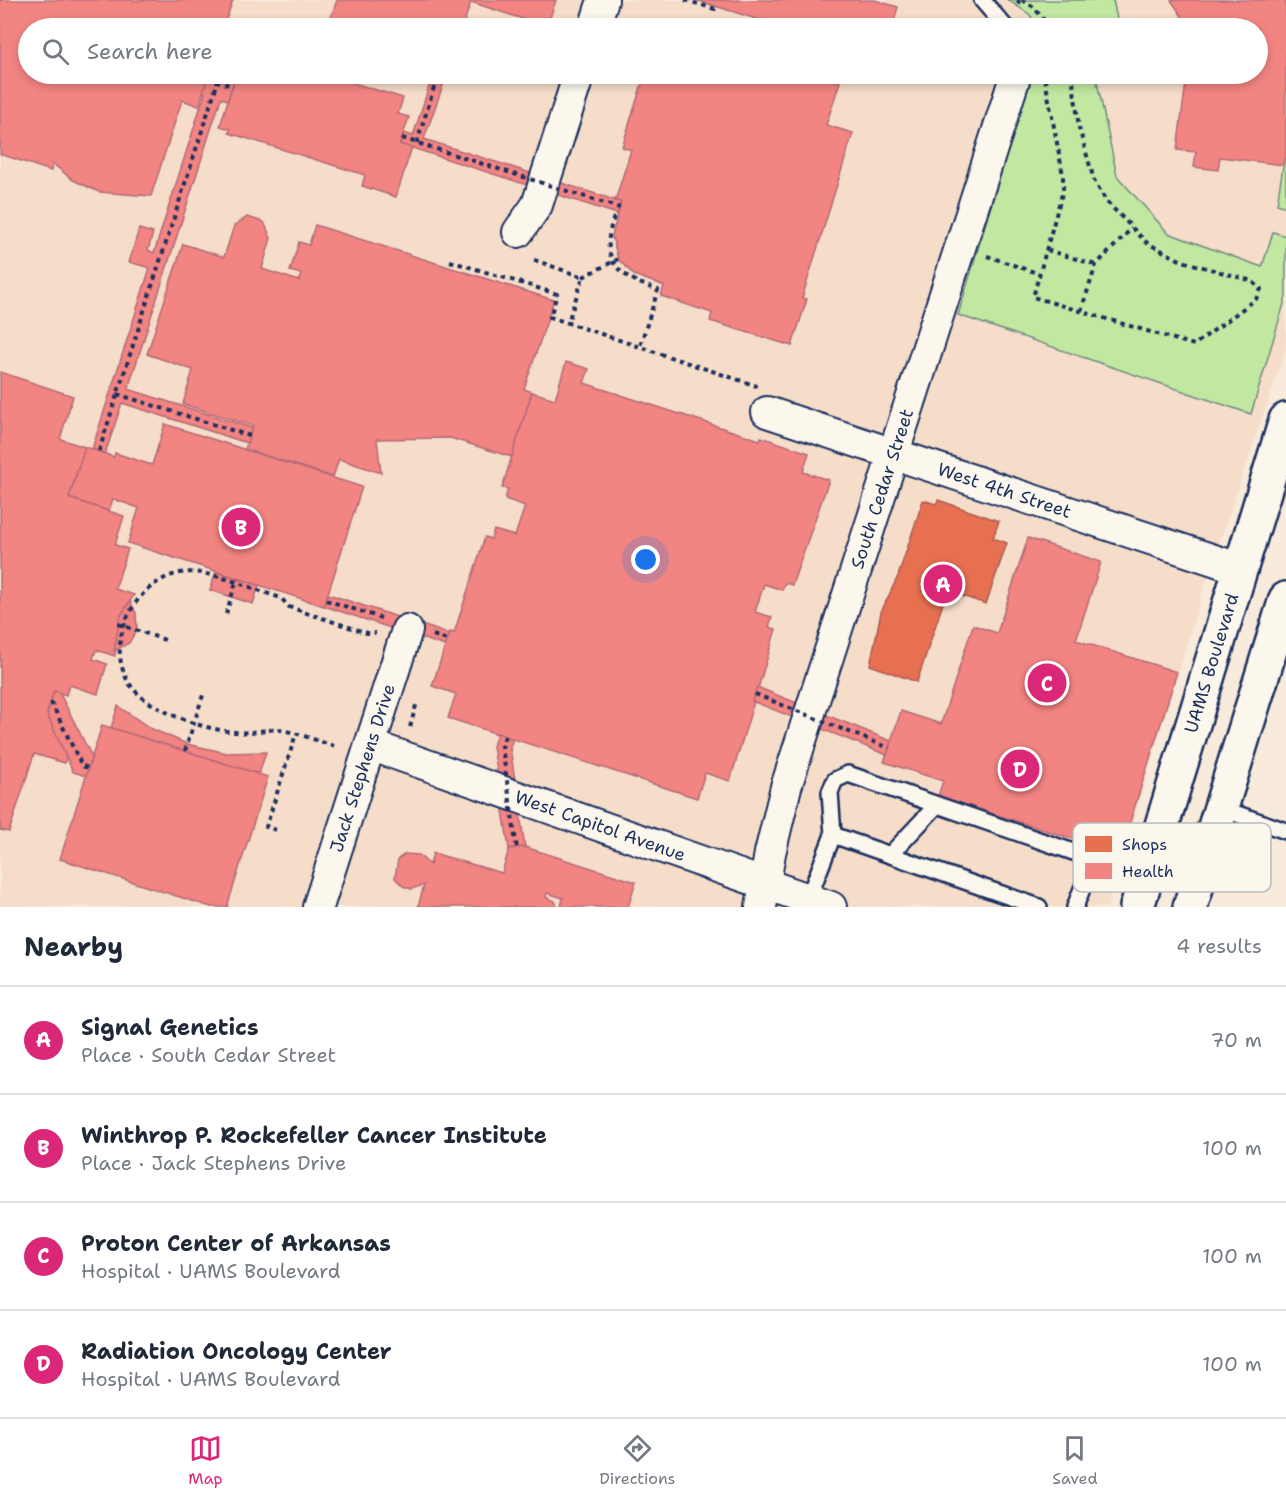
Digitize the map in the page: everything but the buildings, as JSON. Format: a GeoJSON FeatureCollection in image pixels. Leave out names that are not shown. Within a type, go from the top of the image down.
{"type":"FeatureCollection","features":[{"type":"Feature","properties":{"kind":"main road","name":"UAMS Boulevard"},"geometry":{"type":"LineString","coordinates":[[1163,823],[1286,420]]}},
{"type":"Feature","properties":{"kind":"main road"},"geometry":{"type":"LineString","coordinates":[[1215,823],[1286,600]]}},
{"type":"Feature","properties":{"kind":"main road","name":"UAMS Boulevard"},"geometry":{"type":"LineString","coordinates":[[1137,907],[1142,892]]}},
{"type":"Feature","properties":{"kind":"main road"},"geometry":{"type":"LineString","coordinates":[[1190,907],[1195,892]]}},
{"type":"Feature","properties":{"kind":"street"},"geometry":{"type":"LineString","coordinates":[[597,18],[603,0]]}},
{"type":"Feature","properties":{"kind":"street"},"geometry":{"type":"LineString","coordinates":[[518,231],[537,205],[576,84]]}},
{"type":"Feature","properties":{"kind":"street","name":"South Cedar Street"},"geometry":{"type":"LineString","coordinates":[[762,895],[786,787],[1013,84]]}},
{"type":"Feature","properties":{"kind":"street","name":"West 4th Street"},"geometry":{"type":"LineString","coordinates":[[768,401],[895,454],[1241,569]]}},
{"type":"Feature","properties":{"kind":"street","name":"Jack Stephens Drive"},"geometry":{"type":"LineString","coordinates":[[318,907],[370,745],[395,629]]}},
{"type":"Feature","properties":{"kind":"street","name":"West Capitol Avenue"},"geometry":{"type":"LineString","coordinates":[[370,745],[762,895],[819,903]]}},
{"type":"Feature","properties":{"kind":"lane"},"geometry":{"type":"LineString","coordinates":[[982,0],[997,18]]}},
{"type":"Feature","properties":{"kind":"lane"},"geometry":{"type":"LineString","coordinates":[[819,903],[833,835],[830,792],[835,780],[848,774],[1073,852]]}},
{"type":"Feature","properties":{"kind":"lane"},"geometry":{"type":"LineString","coordinates":[[890,855],[938,805]]}},
{"type":"Feature","properties":{"kind":"lane"},"geometry":{"type":"LineString","coordinates":[[1220,808],[1263,823]]}},
{"type":"Feature","properties":{"kind":"lane"},"geometry":{"type":"LineString","coordinates":[[1271,826],[1286,831]]}},
{"type":"Feature","properties":{"kind":"lane"},"geometry":{"type":"LineString","coordinates":[[833,835],[1039,907]]}},
{"type":"Feature","properties":{"kind":"lane"},"geometry":{"type":"LineString","coordinates":[[1075,907],[1081,892]]}},
{"type":"Feature","properties":{"kind":"path"},"geometry":{"type":"LineString","coordinates":[[685,0],[715,9],[716,6]]}},
{"type":"Feature","properties":{"kind":"path"},"geometry":{"type":"LineString","coordinates":[[1020,2],[1034,7],[1042,18]]}},
{"type":"Feature","properties":{"kind":"path"},"geometry":{"type":"LineString","coordinates":[[99,451],[217,84]]}},
{"type":"Feature","properties":{"kind":"path"},"geometry":{"type":"LineString","coordinates":[[227,84],[233,86]]}},
{"type":"Feature","properties":{"kind":"path"},"geometry":{"type":"LineString","coordinates":[[417,143],[435,84]]}},
{"type":"Feature","properties":{"kind":"path"},"geometry":{"type":"LineString","coordinates":[[1047,84],[1063,175],[1063,190],[1033,297],[1194,345],[1260,295],[1261,289],[1258,284],[1182,261],[1147,243],[1106,201],[1094,180],[1079,128],[1073,84]]}},
{"type":"Feature","properties":{"kind":"path"},"geometry":{"type":"LineString","coordinates":[[402,138],[620,208]]}},
{"type":"Feature","properties":{"kind":"path"},"geometry":{"type":"LineString","coordinates":[[614,217],[608,240],[613,262],[629,279],[658,290],[640,346]]}},
{"type":"Feature","properties":{"kind":"path"},"geometry":{"type":"LineString","coordinates":[[1081,311],[1096,265],[1132,228]]}},
{"type":"Feature","properties":{"kind":"path"},"geometry":{"type":"LineString","coordinates":[[1047,250],[1096,265]]}},
{"type":"Feature","properties":{"kind":"path"},"geometry":{"type":"LineString","coordinates":[[983,255],[1040,274]]}},
{"type":"Feature","properties":{"kind":"path"},"geometry":{"type":"LineString","coordinates":[[568,322],[583,277],[618,259]]}},
{"type":"Feature","properties":{"kind":"path"},"geometry":{"type":"LineString","coordinates":[[534,260],[583,277]]}},
{"type":"Feature","properties":{"kind":"path"},"geometry":{"type":"LineString","coordinates":[[450,261],[557,294],[550,316],[640,346],[768,401]]}},
{"type":"Feature","properties":{"kind":"path"},"geometry":{"type":"LineString","coordinates":[[117,394],[250,436]]}},
{"type":"Feature","properties":{"kind":"path"},"geometry":{"type":"LineString","coordinates":[[334,746],[279,730],[235,732],[164,712],[143,699],[131,686],[121,664],[120,638],[123,625],[136,601],[154,583],[164,578],[193,572],[237,581],[281,598],[289,607],[367,633],[374,634],[395,629]]}},
{"type":"Feature","properties":{"kind":"path"},"geometry":{"type":"LineString","coordinates":[[226,614],[237,581]]}},
{"type":"Feature","properties":{"kind":"path"},"geometry":{"type":"LineString","coordinates":[[118,624],[168,641]]}},
{"type":"Feature","properties":{"kind":"path"},"geometry":{"type":"LineString","coordinates":[[185,751],[204,692]]}},
{"type":"Feature","properties":{"kind":"path"},"geometry":{"type":"LineString","coordinates":[[755,694],[889,748]]}},
{"type":"Feature","properties":{"kind":"path"},"geometry":{"type":"LineString","coordinates":[[51,702],[82,765],[89,768]]}},
{"type":"Feature","properties":{"kind":"path"},"geometry":{"type":"LineString","coordinates":[[276,830],[266,827],[296,734]]}},
{"type":"Feature","properties":{"kind":"path"},"geometry":{"type":"LineString","coordinates":[[505,736],[502,747],[517,849]]}},
{"type":"Feature","properties":{"kind":"shaded area"},"geometry":{"type":"Polygon","coordinates":[[[0,0],[1286,0],[1286,348],[1203,591],[1133,823],[1073,823],[1073,892],[1112,892],[1107,907],[0,907],[0,0]]]}},
{"type":"Feature","properties":{"kind":"green space"},"geometry":{"type":"Polygon","coordinates":[[[1008,0],[1113,0],[1117,18],[1032,18],[1008,0]]]}},
{"type":"Feature","properties":{"kind":"green space"},"geometry":{"type":"Polygon","coordinates":[[[1028,84],[1097,84],[1117,176],[1168,233],[1262,267],[1273,232],[1286,236],[1286,297],[1251,414],[958,315],[1028,84]]]}},
{"type":"Feature","properties":{"kind":"green space"},"geometry":{"type":"Polygon","coordinates":[[[1284,160],[1286,160],[1286,207],[1277,204],[1284,160]]]}},
{"type":"Feature","properties":{"kind":"place","name":"Winthrop P. Rockefeller Cancer Institute"},"geometry":{"type":"Point","coordinates":[241,527]}},
{"type":"Feature","properties":{"kind":"place","name":"Signal Genetics"},"geometry":{"type":"Point","coordinates":[943,584]}},
{"type":"Feature","properties":{"kind":"place","name":"Proton Center of Arkansas"},"geometry":{"type":"Point","coordinates":[1047,683]}},
{"type":"Feature","properties":{"kind":"place","name":"Radiation Oncology Center"},"geometry":{"type":"Point","coordinates":[1020,769]}}]}
